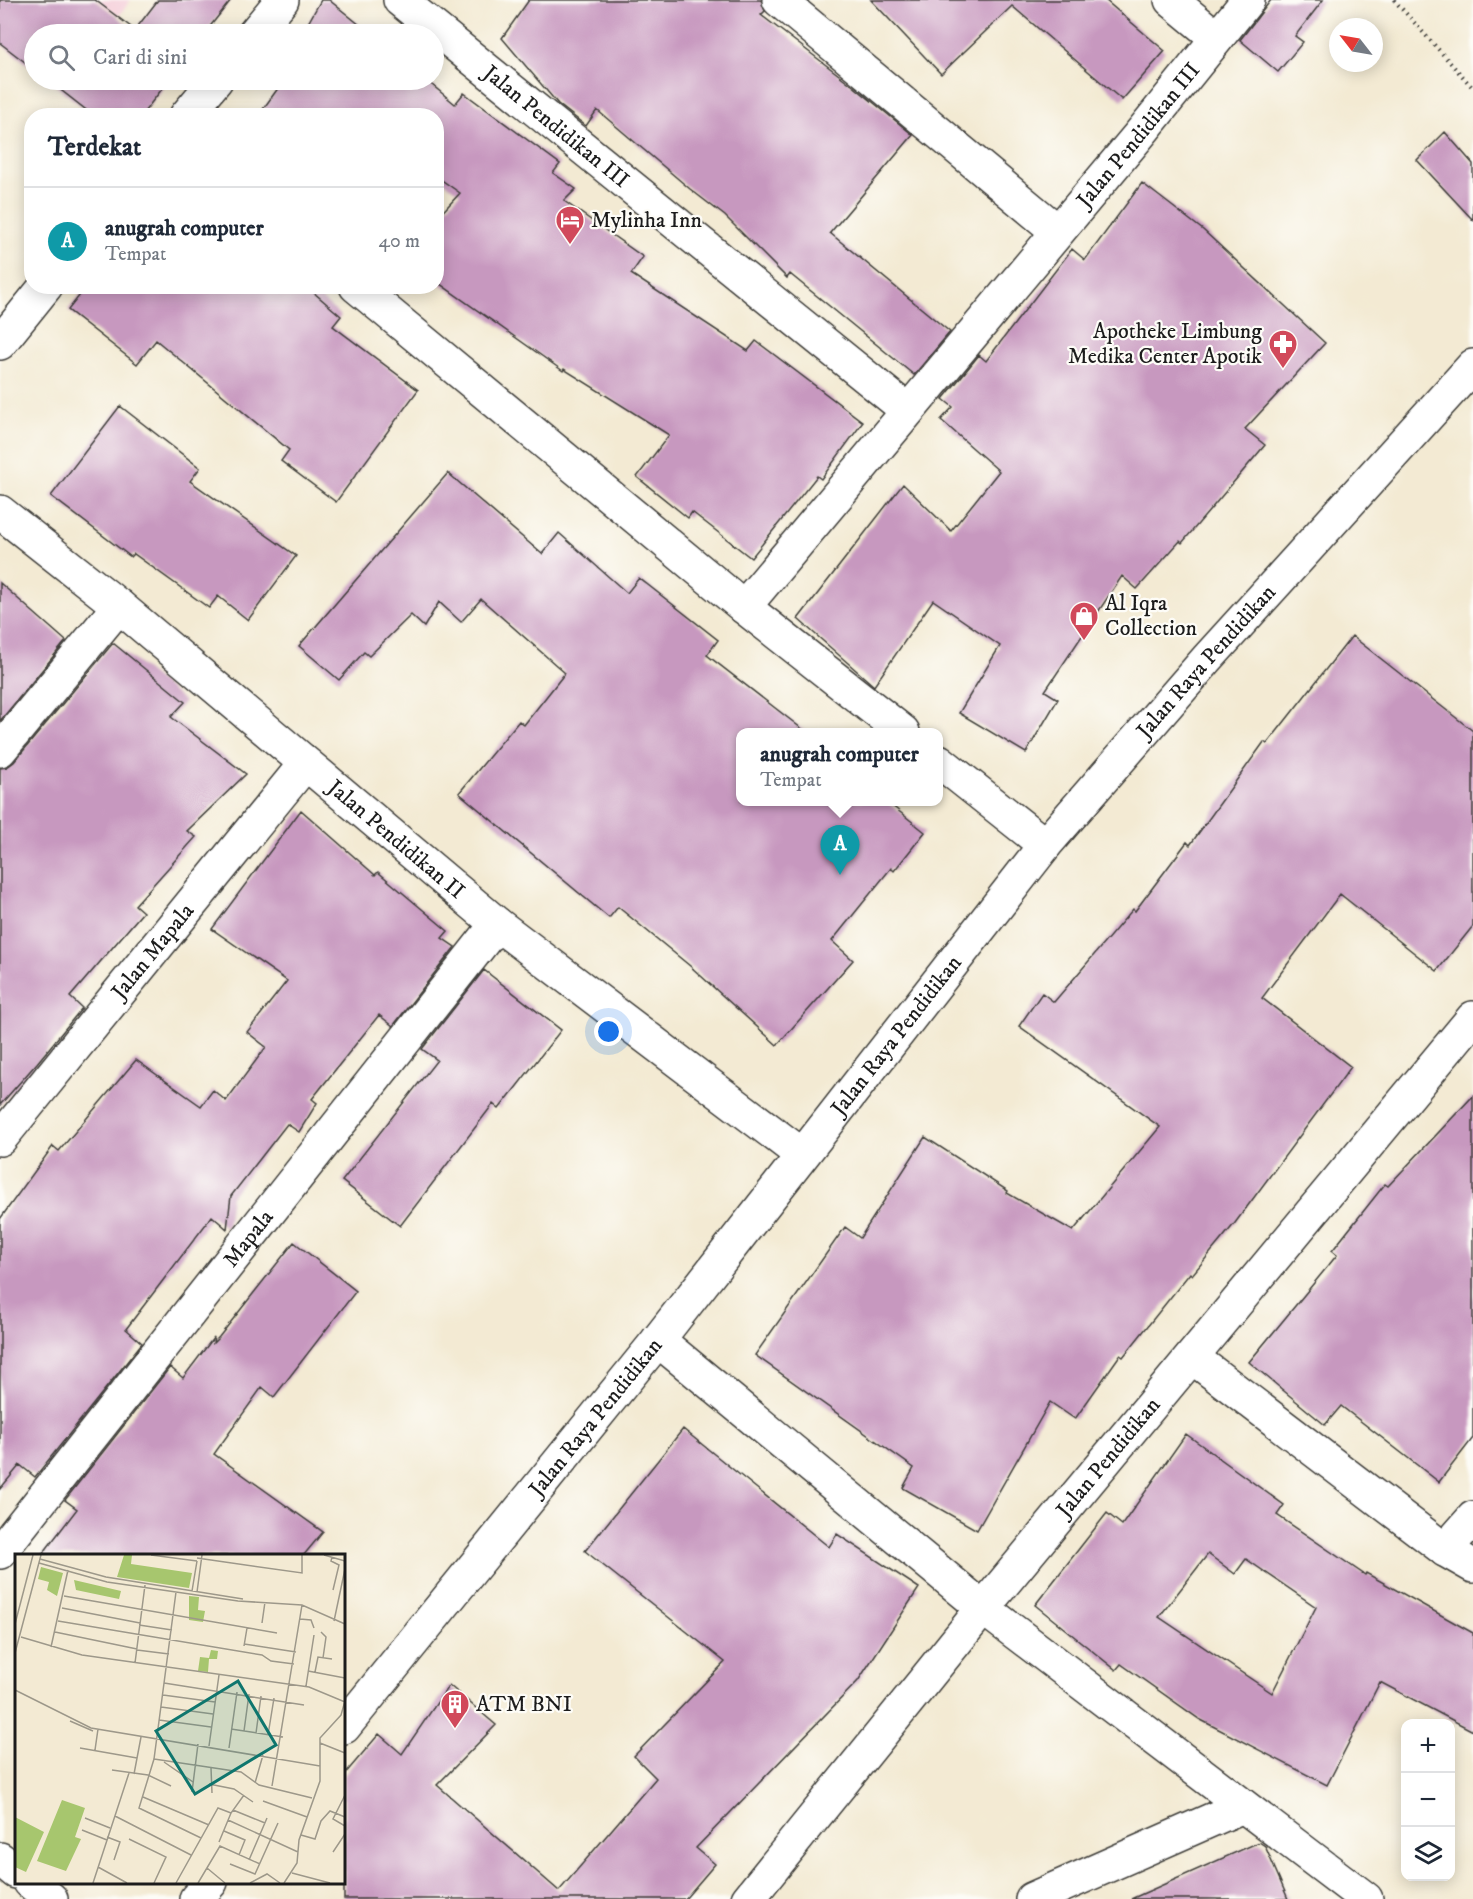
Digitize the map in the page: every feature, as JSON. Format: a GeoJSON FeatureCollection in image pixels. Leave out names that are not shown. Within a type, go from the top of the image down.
{"type":"FeatureCollection","features":[{"type":"Feature","properties":{"kind":"street"},"geometry":{"type":"LineString","coordinates":[[262,24],[282,0]]}},
{"type":"Feature","properties":{"kind":"street","name":"Jalan Pendidikan III"},"geometry":{"type":"LineString","coordinates":[[400,0],[430,24]]}},
{"type":"Feature","properties":{"kind":"street"},"geometry":{"type":"LineString","coordinates":[[779,0],[1057,231]]}},
{"type":"Feature","properties":{"kind":"street"},"geometry":{"type":"LineString","coordinates":[[1171,0],[1217,38]]}},
{"type":"Feature","properties":{"kind":"street","name":"Jalan Pendidikan III"},"geometry":{"type":"LineString","coordinates":[[744,607],[1140,134],[1248,0]]}},
{"type":"Feature","properties":{"kind":"street","name":"Jalan Pendidikan III"},"geometry":{"type":"LineString","coordinates":[[444,36],[908,410]]}},
{"type":"Feature","properties":{"kind":"street"},"geometry":{"type":"LineString","coordinates":[[193,108],[208,90]]}},
{"type":"Feature","properties":{"kind":"street"},"geometry":{"type":"LineString","coordinates":[[0,344],[40,294]]}},
{"type":"Feature","properties":{"kind":"street"},"geometry":{"type":"LineString","coordinates":[[366,294],[744,607],[898,728]]}},
{"type":"Feature","properties":{"kind":"street","name":"Jalan Raya Pendidikan"},"geometry":{"type":"LineString","coordinates":[[345,1726],[658,1340],[1045,845],[1207,659],[1473,366]]}},
{"type":"Feature","properties":{"kind":"street","name":"Jalan Pendidikan II"},"geometry":{"type":"LineString","coordinates":[[0,512],[119,606],[497,924],[802,1155]]}},
{"type":"Feature","properties":{"kind":"street"},"geometry":{"type":"LineString","coordinates":[[0,750],[119,606]]}},
{"type":"Feature","properties":{"kind":"street","name":"Jalan Mapala"},"geometry":{"type":"LineString","coordinates":[[0,1139],[305,764]]}},
{"type":"Feature","properties":{"kind":"street"},"geometry":{"type":"LineString","coordinates":[[943,764],[1045,845]]}},
{"type":"Feature","properties":{"kind":"street","name":"Mapala"},"geometry":{"type":"LineString","coordinates":[[0,1552],[497,924]]}},
{"type":"Feature","properties":{"kind":"street","name":"Jalan Pendidikan"},"geometry":{"type":"LineString","coordinates":[[748,1899],[983,1608],[1473,1018]]}},
{"type":"Feature","properties":{"kind":"street"},"geometry":{"type":"LineString","coordinates":[[658,1340],[983,1608],[1366,1899]]}},
{"type":"Feature","properties":{"kind":"street"},"geometry":{"type":"LineString","coordinates":[[1192,1357],[1445,1550],[1473,1566]]}},
{"type":"Feature","properties":{"kind":"street"},"geometry":{"type":"LineString","coordinates":[[1445,1550],[1473,1518]]}},
{"type":"Feature","properties":{"kind":"street"},"geometry":{"type":"LineString","coordinates":[[1032,1899],[1244,1806]]}},
{"type":"Feature","properties":{"kind":"street"},"geometry":{"type":"LineString","coordinates":[[0,1859],[15,1871]]}},
{"type":"Feature","properties":{"kind":"street"},"geometry":{"type":"LineString","coordinates":[[32,1884],[51,1899]]}},
{"type":"Feature","properties":{"kind":"street"},"geometry":{"type":"LineString","coordinates":[[196,1899],[209,1884]]}},
{"type":"Feature","properties":{"kind":"path"},"geometry":{"type":"LineString","coordinates":[[1394,0],[1473,88]]}},
{"type":"Feature","properties":{"kind":"shaded area"},"geometry":{"type":"Polygon","coordinates":[[[97,0],[131,0],[119,16],[97,0]]]}},
{"type":"Feature","properties":{"kind":"building"},"geometry":{"type":"Polygon","coordinates":[[[0,0],[95,0],[127,24],[24,24],[24,61],[0,43],[0,0]]]}},
{"type":"Feature","properties":{"kind":"building"},"geometry":{"type":"Polygon","coordinates":[[[158,0],[231,0],[212,24],[140,24],[158,0]]]}},
{"type":"Feature","properties":{"kind":"building"},"geometry":{"type":"Polygon","coordinates":[[[321,0],[329,0],[359,24],[308,24],[321,0]]]}},
{"type":"Feature","properties":{"kind":"building"},"geometry":{"type":"Polygon","coordinates":[[[529,0],[761,0],[765,11],[761,15],[913,135],[830,233],[950,332],[914,375],[790,274],[787,278],[725,216],[597,110],[586,126],[558,104],[502,38],[529,0]]]}},
{"type":"Feature","properties":{"kind":"building"},"geometry":{"type":"Polygon","coordinates":[[[871,0],[1105,0],[1165,51],[1122,100],[1012,6],[941,74],[871,0]]]}},
{"type":"Feature","properties":{"kind":"building"},"geometry":{"type":"Polygon","coordinates":[[[1271,0],[1323,0],[1295,36],[1303,42],[1278,72],[1240,40],[1271,0]]]}},
{"type":"Feature","properties":{"kind":"building"},"geometry":{"type":"Polygon","coordinates":[[[61,90],[161,90],[147,108],[84,108],[61,90]]]}},
{"type":"Feature","properties":{"kind":"building"},"geometry":{"type":"Polygon","coordinates":[[[277,90],[438,90],[455,104],[464,93],[560,164],[553,173],[576,189],[564,201],[643,257],[631,274],[748,351],[756,341],[863,422],[821,479],[817,476],[751,558],[692,512],[688,518],[637,477],[669,435],[564,369],[563,371],[444,287],[444,210],[460,193],[444,182],[444,108],[264,108],[277,90]]]}},
{"type":"Feature","properties":{"kind":"building"},"geometry":{"type":"Polygon","coordinates":[[[1445,132],[1473,164],[1473,220],[1417,160],[1445,132]]]}},
{"type":"Feature","properties":{"kind":"building"},"geometry":{"type":"Polygon","coordinates":[[[1142,183],[1203,230],[1325,343],[1245,429],[1265,445],[1182,543],[1180,541],[1137,589],[1122,576],[1045,691],[1058,699],[1026,753],[959,713],[1000,646],[933,600],[874,686],[798,619],[903,484],[951,531],[999,471],[941,420],[953,407],[943,399],[979,355],[986,361],[1072,249],[1085,260],[1142,183]]]}},
{"type":"Feature","properties":{"kind":"building"},"geometry":{"type":"Polygon","coordinates":[[[81,294],[315,294],[341,316],[333,326],[418,390],[336,502],[281,461],[289,450],[156,340],[137,364],[68,310],[81,294]]]}},
{"type":"Feature","properties":{"kind":"building"},"geometry":{"type":"Polygon","coordinates":[[[120,406],[200,468],[190,481],[296,556],[248,620],[218,596],[209,608],[134,554],[131,557],[51,496],[120,406]]]}},
{"type":"Feature","properties":{"kind":"building"},"geometry":{"type":"Polygon","coordinates":[[[448,473],[542,554],[559,533],[627,593],[639,578],[718,640],[707,655],[801,728],[736,728],[736,806],[892,806],[925,832],[894,871],[891,868],[832,941],[853,960],[777,1045],[690,966],[618,907],[609,918],[459,793],[519,721],[524,725],[565,673],[481,599],[461,622],[439,602],[424,627],[411,615],[369,656],[364,652],[339,680],[299,646],[448,473]]]}},
{"type":"Feature","properties":{"kind":"building"},"geometry":{"type":"Polygon","coordinates":[[[0,583],[66,641],[0,721],[0,583]]]}},
{"type":"Feature","properties":{"kind":"building"},"geometry":{"type":"Polygon","coordinates":[[[1352,636],[1473,731],[1473,926],[1437,971],[1340,894],[1262,998],[1351,1067],[1235,1223],[1192,1275],[1190,1273],[1123,1357],[1120,1355],[1075,1419],[1050,1402],[977,1530],[903,1488],[914,1468],[755,1355],[845,1227],[860,1238],[925,1137],[1008,1191],[1007,1193],[1073,1231],[1160,1127],[1019,1026],[1042,993],[1054,1002],[1133,909],[1135,911],[1187,842],[1190,845],[1264,742],[1267,744],[1352,636]]]}},
{"type":"Feature","properties":{"kind":"building"},"geometry":{"type":"Polygon","coordinates":[[[113,643],[185,702],[171,717],[246,774],[187,831],[196,837],[135,905],[143,912],[70,997],[82,1008],[0,1105],[0,768],[7,767],[14,762],[113,643]]]}},
{"type":"Feature","properties":{"kind":"building"},"geometry":{"type":"Polygon","coordinates":[[[301,810],[375,875],[378,872],[448,931],[442,938],[455,947],[393,1026],[379,1015],[312,1099],[317,1103],[299,1132],[287,1124],[231,1196],[227,1229],[212,1216],[126,1329],[142,1343],[35,1477],[20,1465],[0,1489],[0,1219],[53,1146],[59,1151],[136,1060],[201,1106],[213,1090],[226,1101],[266,1047],[247,1032],[287,981],[212,929],[301,810]]]}},
{"type":"Feature","properties":{"kind":"building"},"geometry":{"type":"Polygon","coordinates":[[[484,970],[561,1030],[499,1109],[493,1104],[400,1226],[342,1181],[437,1060],[422,1049],[484,970]]]}},
{"type":"Feature","properties":{"kind":"building"},"geometry":{"type":"Polygon","coordinates":[[[1473,1096],[1473,1438],[1439,1482],[1341,1406],[1325,1425],[1249,1362],[1337,1255],[1332,1251],[1385,1184],[1388,1186],[1473,1096]]]}},
{"type":"Feature","properties":{"kind":"building"},"geometry":{"type":"Polygon","coordinates":[[[294,1242],[356,1291],[274,1397],[262,1387],[214,1454],[323,1532],[305,1554],[43,1554],[77,1509],[65,1500],[170,1367],[183,1378],[214,1337],[213,1343],[294,1242]]]}},
{"type":"Feature","properties":{"kind":"building"},"geometry":{"type":"Polygon","coordinates":[[[683,1429],[829,1547],[837,1534],[919,1588],[858,1681],[696,1848],[715,1864],[685,1899],[344,1899],[345,1774],[379,1734],[402,1754],[449,1685],[496,1725],[437,1785],[559,1891],[656,1778],[634,1756],[725,1662],[585,1551],[683,1429]]]}},
{"type":"Feature","properties":{"kind":"building"},"geometry":{"type":"Polygon","coordinates":[[[1186,1434],[1284,1505],[1277,1515],[1365,1575],[1366,1573],[1473,1633],[1473,1731],[1455,1722],[1455,1719],[1450,1719],[1380,1682],[1327,1785],[1199,1719],[1121,1664],[1116,1670],[1035,1605],[1107,1513],[1122,1525],[1186,1434]],[[1208,1554],[1159,1617],[1272,1693],[1316,1607],[1246,1559],[1235,1574],[1208,1554]]]}},
{"type":"Feature","properties":{"kind":"building"},"geometry":{"type":"Polygon","coordinates":[[[1259,1842],[1265,1846],[1288,1899],[1131,1899],[1259,1842]]]}},
{"type":"Feature","properties":{"kind":"place","name":"Mylinha Inn"},"geometry":{"type":"Point","coordinates":[570,246]}},
{"type":"Feature","properties":{"kind":"place","name":"Apotheke Limbung Medika Center Apotik"},"geometry":{"type":"Point","coordinates":[1283,370]}},
{"type":"Feature","properties":{"kind":"place","name":"Al Iqra Collection"},"geometry":{"type":"Point","coordinates":[1084,642]}},
{"type":"Feature","properties":{"kind":"place","name":"anugrah computer"},"geometry":{"type":"Point","coordinates":[840,875]}},
{"type":"Feature","properties":{"kind":"place","name":"ATM BNI"},"geometry":{"type":"Point","coordinates":[455,1730]}}]}
